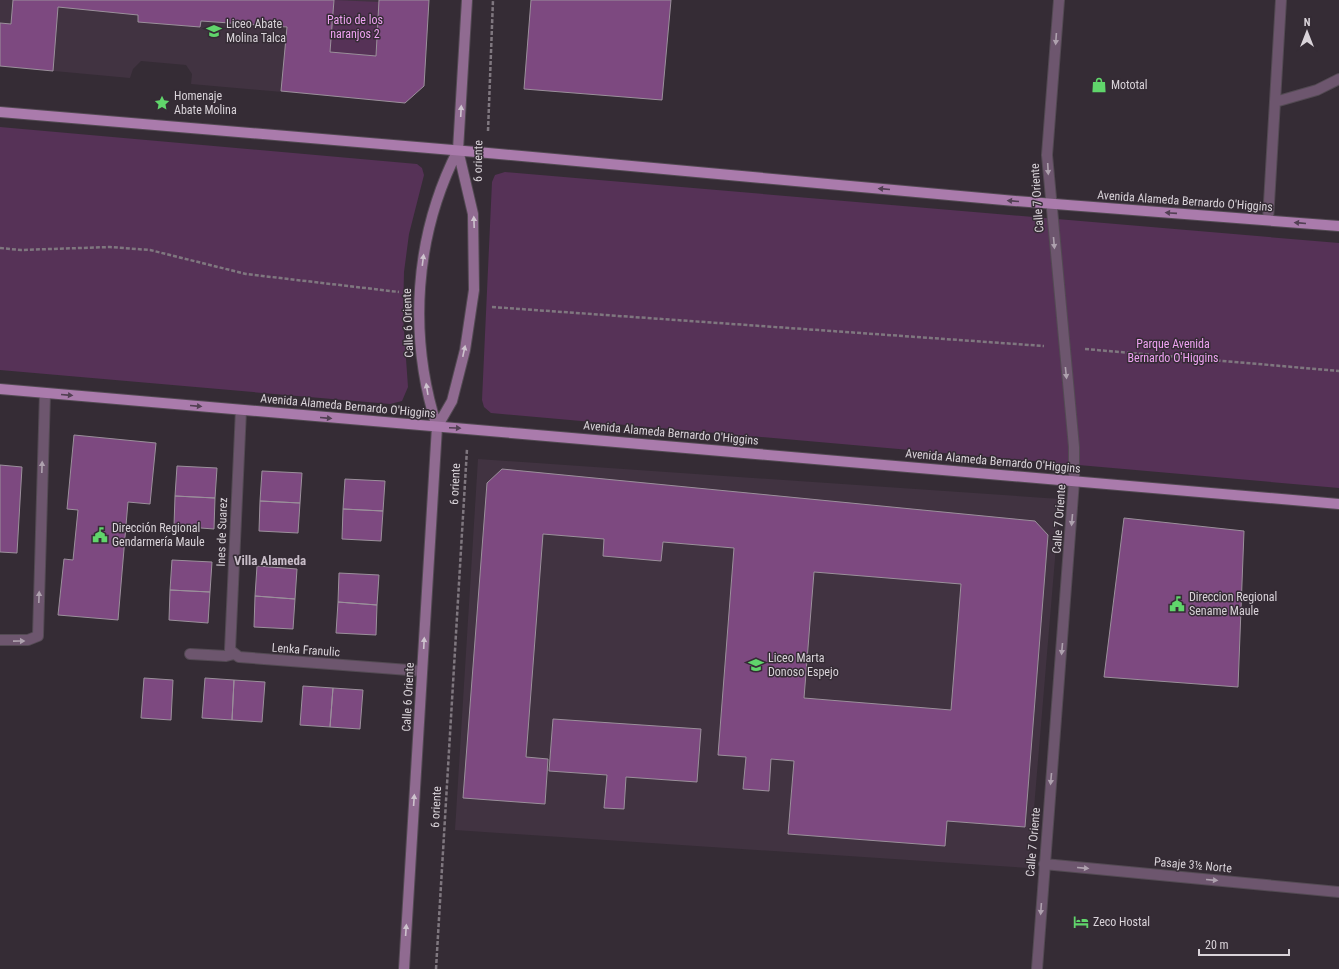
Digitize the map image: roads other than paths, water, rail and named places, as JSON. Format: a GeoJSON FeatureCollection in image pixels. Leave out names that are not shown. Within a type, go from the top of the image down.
{"type":"FeatureCollection","features":[{"type":"Feature","properties":{"kind":"main road","name":"Calle 6 Oriente"},"geometry":{"type":"LineString","coordinates":[[438,427],[452,401],[465,350],[474,290],[474,214],[458,150],[467,0]]}},
{"type":"Feature","properties":{"kind":"main road","name":"Avenida Alameda Bernardo O'Higgins"},"geometry":{"type":"LineString","coordinates":[[0,112],[458,150],[1050,204],[1339,226]]}},
{"type":"Feature","properties":{"kind":"main road","name":"Calle 6 Oriente"},"geometry":{"type":"LineString","coordinates":[[404,969],[438,427],[428,399],[420,345],[418,294],[425,242],[446,174],[458,150]]}},
{"type":"Feature","properties":{"kind":"main road","name":"Avenida Alameda Bernardo O'Higgins"},"geometry":{"type":"LineString","coordinates":[[0,389],[1339,504]]}},
{"type":"Feature","properties":{"kind":"street","name":"Calle 7 Oriente"},"geometry":{"type":"LineString","coordinates":[[1037,969],[1074,481],[1074,447],[1050,204],[1047,155],[1059,0]]}},
{"type":"Feature","properties":{"kind":"street"},"geometry":{"type":"LineString","coordinates":[[1268,220],[1281,0]]}},
{"type":"Feature","properties":{"kind":"street"},"geometry":{"type":"LineString","coordinates":[[1275,102],[1317,90],[1339,79]]}},
{"type":"Feature","properties":{"kind":"street"},"geometry":{"type":"LineString","coordinates":[[0,640],[28,640],[38,636],[45,393]]}},
{"type":"Feature","properties":{"kind":"street","name":"Ines de Suarez"},"geometry":{"type":"LineString","coordinates":[[234,654],[230,650],[241,410]]}},
{"type":"Feature","properties":{"kind":"street","name":"Lenka Franulic"},"geometry":{"type":"LineString","coordinates":[[190,654],[226,656],[234,654],[239,657],[422,671]]}},
{"type":"Feature","properties":{"kind":"street","name":"Pasaje 3½ Norte"},"geometry":{"type":"LineString","coordinates":[[1044,864],[1339,892]]}},
{"type":"Feature","properties":{"kind":"place","name":"Liceo Abate Molina Talca"},"geometry":{"type":"Point","coordinates":[214,31]}},
{"type":"Feature","properties":{"kind":"place","name":"Mototal"},"geometry":{"type":"Point","coordinates":[1099,85]}},
{"type":"Feature","properties":{"kind":"place","name":"Homenaje Abate Molina"},"geometry":{"type":"Point","coordinates":[162,103]}},
{"type":"Feature","properties":{"kind":"place","name":"Dirección Regional Gendarmería Maule"},"geometry":{"type":"Point","coordinates":[100,535]}},
{"type":"Feature","properties":{"kind":"place","name":"Direccion Regional Sename Maule"},"geometry":{"type":"Point","coordinates":[1177,604]}},
{"type":"Feature","properties":{"kind":"place","name":"Liceo Marta Donoso Espejo"},"geometry":{"type":"Point","coordinates":[756,665]}},
{"type":"Feature","properties":{"kind":"place","name":"Zeco Hostal"},"geometry":{"type":"Point","coordinates":[1081,922]}},
{"type":"Feature","properties":{"kind":"district","name":"Villa Alameda"},"geometry":{"type":"Point","coordinates":[270,560]}},
{"type":"Feature","properties":{"kind":"park label","name":"Patio de los naranjos 2"},"geometry":{"type":"Point","coordinates":[355,27]}},
{"type":"Feature","properties":{"kind":"park label","name":"Parque Avenida Bernardo O'Higgins"},"geometry":{"type":"Point","coordinates":[1173,351]}}]}
